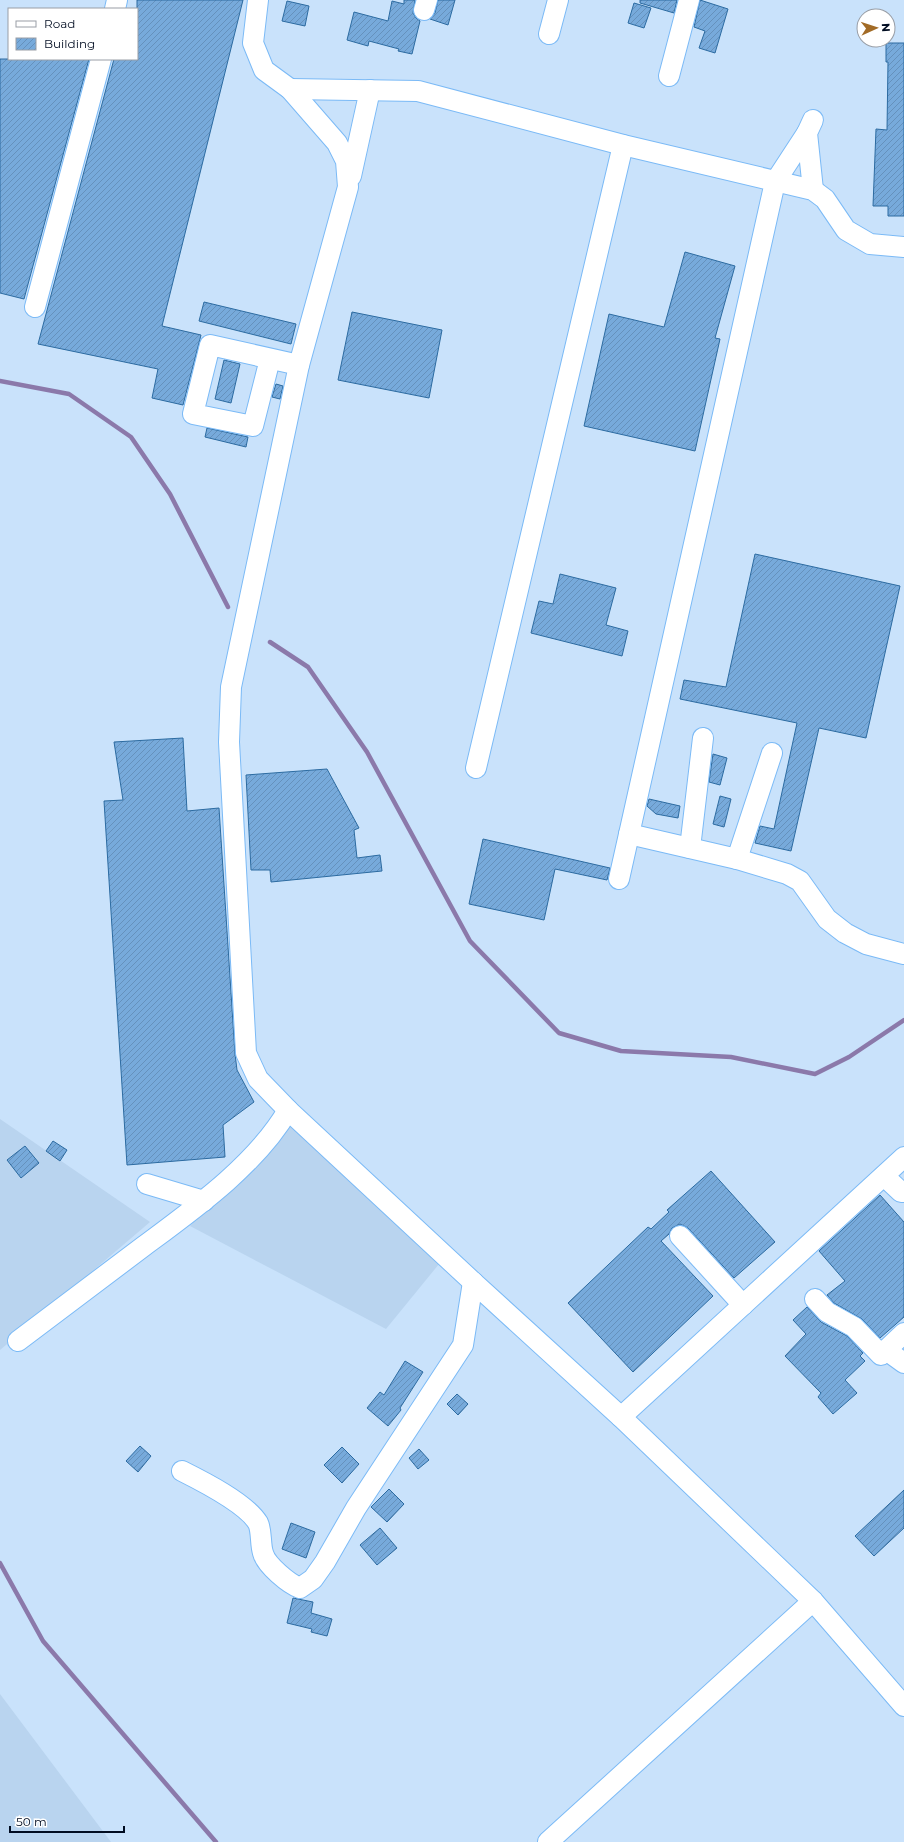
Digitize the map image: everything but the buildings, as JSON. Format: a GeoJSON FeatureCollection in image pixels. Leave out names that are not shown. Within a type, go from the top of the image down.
{"type":"FeatureCollection","features":[{"type":"Feature","properties":{"kind":"street"},"geometry":{"type":"LineString","coordinates":[[258,0],[253,43],[264,70],[290,89],[337,143],[346,161],[348,187]]}},
{"type":"Feature","properties":{"kind":"street"},"geometry":{"type":"LineString","coordinates":[[549,34],[558,0]]}},
{"type":"Feature","properties":{"kind":"street"},"geometry":{"type":"LineString","coordinates":[[668,76],[689,0]]}},
{"type":"Feature","properties":{"kind":"street"},"geometry":{"type":"LineString","coordinates":[[35,307],[101,60]]}},
{"type":"Feature","properties":{"kind":"street"},"geometry":{"type":"LineString","coordinates":[[290,89],[418,91],[623,145],[813,190],[825,199],[846,230],[870,244],[904,247]]}},
{"type":"Feature","properties":{"kind":"street"},"geometry":{"type":"LineString","coordinates":[[370,90],[348,187],[299,365],[231,687],[229,742],[246,1053],[258,1079],[288,1110],[621,1417],[813,1601],[904,1706]]}},
{"type":"Feature","properties":{"kind":"street"},"geometry":{"type":"LineString","coordinates":[[619,880],[775,182],[810,127],[813,190]]}},
{"type":"Feature","properties":{"kind":"street"},"geometry":{"type":"LineString","coordinates":[[476,768],[623,145]]}},
{"type":"Feature","properties":{"kind":"street"},"geometry":{"type":"LineString","coordinates":[[270,359],[253,426],[193,414],[210,345],[299,365]]}},
{"type":"Feature","properties":{"kind":"street"},"geometry":{"type":"LineString","coordinates":[[690,848],[704,738]]}},
{"type":"Feature","properties":{"kind":"street"},"geometry":{"type":"LineString","coordinates":[[737,859],[772,754]]}},
{"type":"Feature","properties":{"kind":"street"},"geometry":{"type":"LineString","coordinates":[[629,834],[737,859],[787,874],[800,881],[827,918],[845,933],[866,944],[904,954]]}},
{"type":"Feature","properties":{"kind":"street"},"geometry":{"type":"LineString","coordinates":[[18,1341],[204,1201],[262,1146],[280,1124],[288,1110]]}},
{"type":"Feature","properties":{"kind":"street"},"geometry":{"type":"LineString","coordinates":[[621,1417],[904,1157]]}},
{"type":"Feature","properties":{"kind":"street"},"geometry":{"type":"LineString","coordinates":[[884,1176],[901,1192],[904,1192]]}},
{"type":"Feature","properties":{"kind":"street"},"geometry":{"type":"LineString","coordinates":[[147,1184],[204,1201]]}},
{"type":"Feature","properties":{"kind":"street"},"geometry":{"type":"LineString","coordinates":[[680,1236],[743,1305]]}},
{"type":"Feature","properties":{"kind":"street"},"geometry":{"type":"LineString","coordinates":[[182,1471],[214,1486],[249,1513],[258,1523],[263,1554],[291,1584],[300,1588],[313,1579],[325,1562],[356,1508],[463,1345],[473,1282]]}},
{"type":"Feature","properties":{"kind":"street"},"geometry":{"type":"LineString","coordinates":[[815,1299],[827,1312],[854,1326],[881,1355],[904,1333]]}},
{"type":"Feature","properties":{"kind":"street"},"geometry":{"type":"LineString","coordinates":[[886,1350],[904,1363]]}},
{"type":"Feature","properties":{"kind":"street"},"geometry":{"type":"LineString","coordinates":[[548,1842],[813,1601]]}},
{"type":"Feature","properties":{"kind":"shaded area"},"geometry":{"type":"Polygon","coordinates":[[[280,1116],[439,1264],[386,1329],[190,1226],[280,1116]]]}},
{"type":"Feature","properties":{"kind":"shaded area"},"geometry":{"type":"Polygon","coordinates":[[[0,1119],[150,1222],[0,1350],[0,1119]]]}},
{"type":"Feature","properties":{"kind":"shaded area"},"geometry":{"type":"Polygon","coordinates":[[[0,1694],[111,1842],[0,1842],[0,1694]]]}},
{"type":"Feature","properties":{"kind":"waterway"},"geometry":{"type":"LineString","coordinates":[[0,381],[69,394],[131,437],[170,494],[228,607]]}},
{"type":"Feature","properties":{"kind":"waterway"},"geometry":{"type":"LineString","coordinates":[[270,642],[308,667],[367,752],[470,941],[559,1033],[621,1051],[731,1057],[815,1074],[849,1057],[904,1020]]}},
{"type":"Feature","properties":{"kind":"waterway"},"geometry":{"type":"LineString","coordinates":[[0,1563],[43,1641],[216,1842]]}}]}
